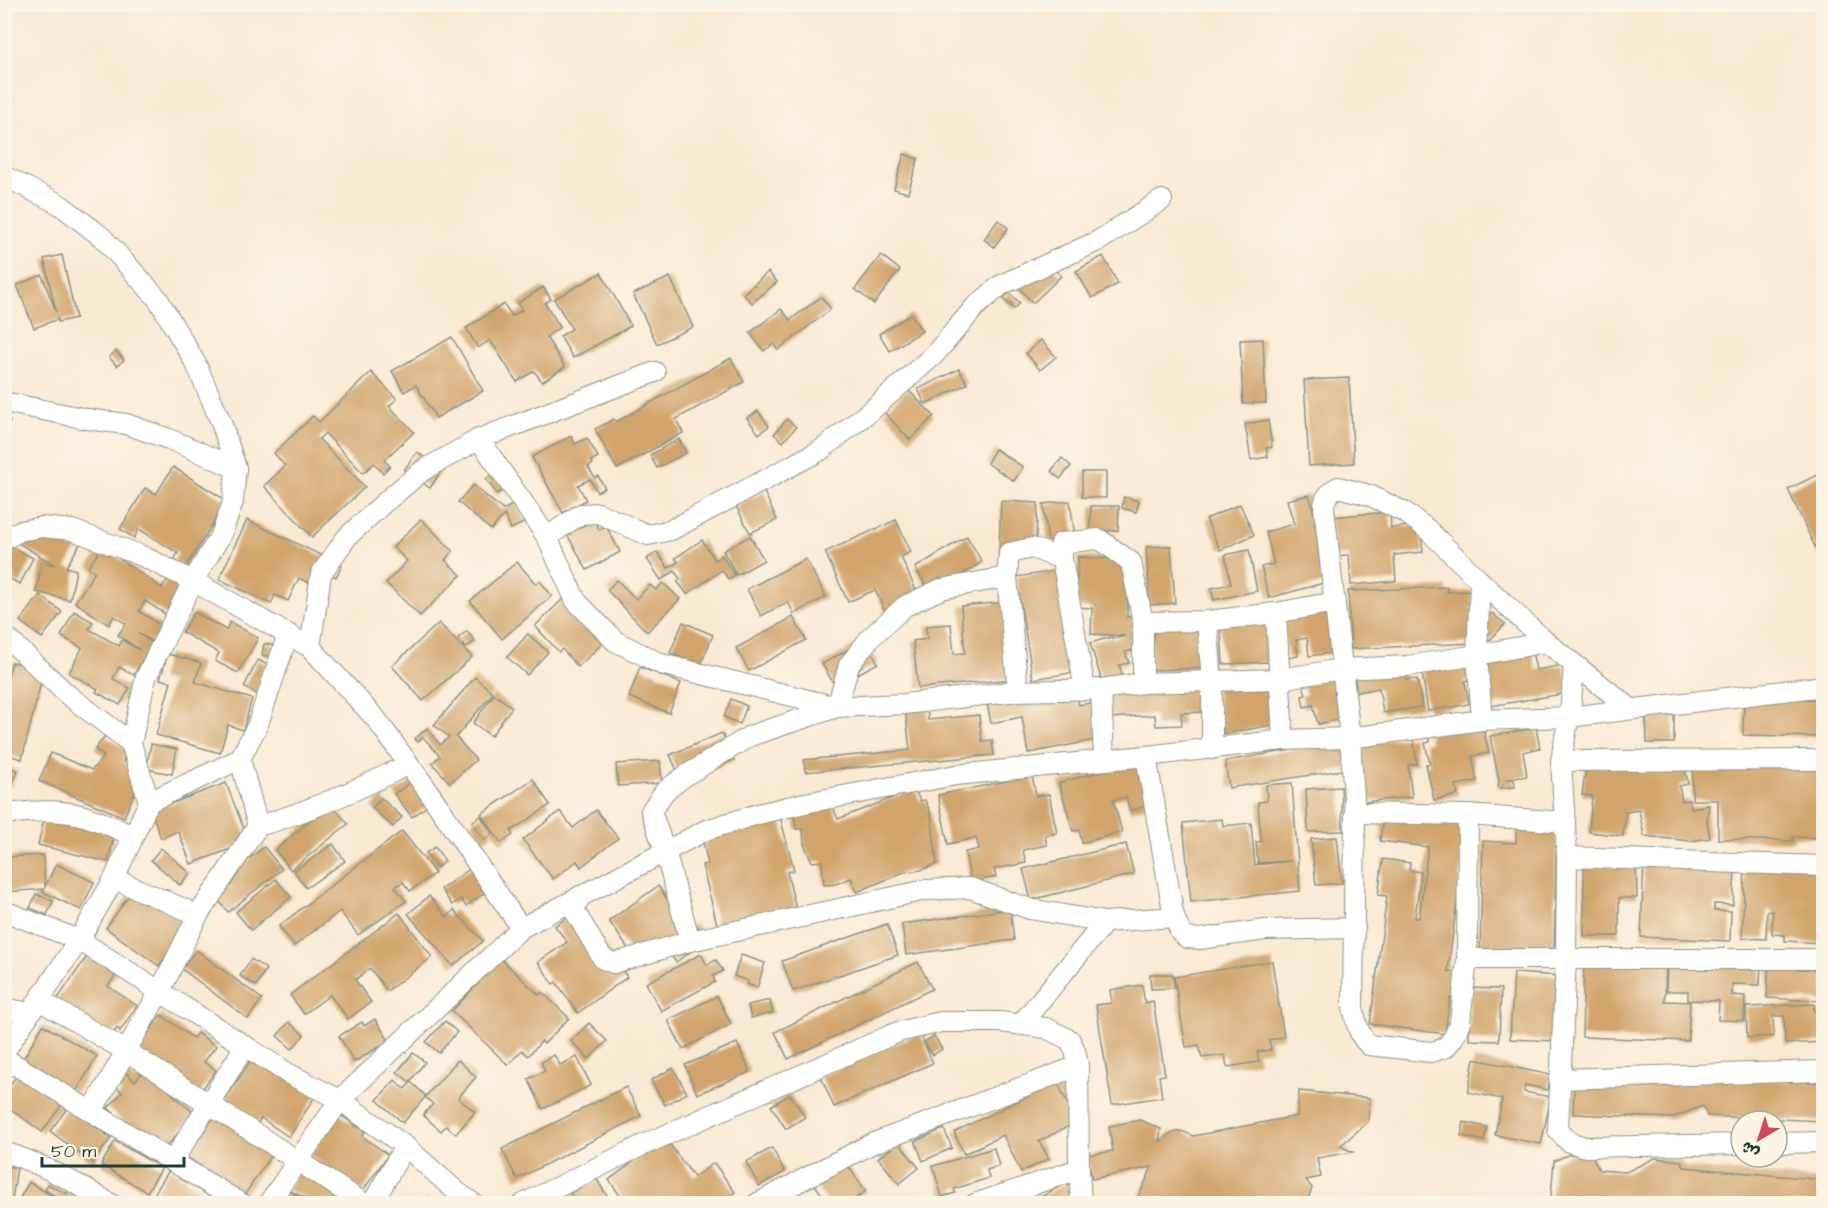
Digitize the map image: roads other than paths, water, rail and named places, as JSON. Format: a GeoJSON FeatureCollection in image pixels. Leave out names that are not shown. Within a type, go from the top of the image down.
{"type":"FeatureCollection","features":[{"type":"Feature","properties":{"kind":"street"},"geometry":{"type":"LineString","coordinates":[[4,176],[58,204],[102,237],[158,298],[196,364],[221,422],[236,468],[233,502],[222,533],[193,581],[146,677],[131,743],[149,802],[114,879],[79,940],[4,1052]]}},
{"type":"Feature","properties":{"kind":"street"},"geometry":{"type":"LineString","coordinates":[[547,537],[581,514],[598,513],[648,535],[671,530],[821,450],[874,408],[934,355],[975,307],[1001,285],[1098,241],[1162,200]]}},
{"type":"Feature","properties":{"kind":"street"},"geometry":{"type":"LineString","coordinates":[[310,647],[321,574],[347,537],[422,471],[479,439],[655,372]]}},
{"type":"Feature","properties":{"kind":"street"},"geometry":{"type":"LineString","coordinates":[[4,402],[87,419],[126,424],[170,439],[236,468]]}},
{"type":"Feature","properties":{"kind":"street"},"geometry":{"type":"LineString","coordinates":[[479,439],[547,537],[576,601],[615,641],[661,664],[837,707]]}},
{"type":"Feature","properties":{"kind":"street"},"geometry":{"type":"LineString","coordinates":[[1468,815],[1467,959],[1460,1022],[1454,1037],[1445,1048],[1431,1052],[1369,1045],[1358,1029],[1353,1007],[1355,813],[1350,738],[1324,501],[1332,490],[1338,488],[1369,495],[1406,513],[1427,529],[1546,642],[1631,709]]}},
{"type":"Feature","properties":{"kind":"street"},"geometry":{"type":"LineString","coordinates":[[4,539],[20,531],[42,527],[72,530],[140,555],[193,581],[310,647],[376,719],[521,928]]}},
{"type":"Feature","properties":{"kind":"street"},"geometry":{"type":"LineString","coordinates":[[1104,760],[1093,690],[1062,559],[1061,543],[1099,538],[1131,562],[1143,622],[1143,683]]}},
{"type":"Feature","properties":{"kind":"street"},"geometry":{"type":"LineString","coordinates":[[1018,691],[1007,577],[1009,553],[1032,548],[1062,559]]}},
{"type":"Feature","properties":{"kind":"street"},"geometry":{"type":"LineString","coordinates":[[837,707],[849,665],[870,638],[905,606],[940,589],[1007,577]]}},
{"type":"Feature","properties":{"kind":"street"},"geometry":{"type":"LineString","coordinates":[[1480,581],[1477,656],[1482,720]]}},
{"type":"Feature","properties":{"kind":"street"},"geometry":{"type":"LineString","coordinates":[[1143,622],[1207,621],[1276,613],[1335,602]]}},
{"type":"Feature","properties":{"kind":"street"},"geometry":{"type":"LineString","coordinates":[[1276,613],[1283,740]]}},
{"type":"Feature","properties":{"kind":"street"},"geometry":{"type":"LineString","coordinates":[[1207,621],[1212,680],[1212,749]]}},
{"type":"Feature","properties":{"kind":"street"},"geometry":{"type":"LineString","coordinates":[[149,802],[240,759],[258,724],[288,634]]}},
{"type":"Feature","properties":{"kind":"street"},"geometry":{"type":"LineString","coordinates":[[4,635],[68,695],[131,743]]}},
{"type":"Feature","properties":{"kind":"street"},"geometry":{"type":"LineString","coordinates":[[690,941],[665,850],[651,811],[665,791],[750,736],[837,707],[904,704],[1018,691],[1093,690],[1143,683],[1280,679],[1342,669],[1407,666],[1477,656],[1546,642]]}},
{"type":"Feature","properties":{"kind":"street"},"geometry":{"type":"LineString","coordinates":[[1574,664],[1569,717],[1560,761],[1567,857],[1566,959],[1558,1130],[1564,1138],[1577,1146],[1729,1144]]}},
{"type":"Feature","properties":{"kind":"street"},"geometry":{"type":"LineString","coordinates":[[268,1203],[340,1100],[521,928],[706,830],[805,803],[956,775],[1283,740],[1350,738],[1482,720],[1569,717],[1824,686]]}},
{"type":"Feature","properties":{"kind":"street"},"geometry":{"type":"LineString","coordinates":[[1146,756],[1174,917],[1181,933],[1187,938],[1199,939],[1265,930],[1355,928]]}},
{"type":"Feature","properties":{"kind":"street"},"geometry":{"type":"LineString","coordinates":[[240,759],[258,826]]}},
{"type":"Feature","properties":{"kind":"street"},"geometry":{"type":"LineString","coordinates":[[1560,761],[1824,760]]}},
{"type":"Feature","properties":{"kind":"street"},"geometry":{"type":"LineString","coordinates":[[92,1111],[160,991],[198,915],[258,826],[285,819],[348,795],[409,764]]}},
{"type":"Feature","properties":{"kind":"street"},"geometry":{"type":"LineString","coordinates":[[4,814],[38,811],[75,814],[134,836]]}},
{"type":"Feature","properties":{"kind":"street"},"geometry":{"type":"LineString","coordinates":[[1355,813],[1468,815],[1565,822]]}},
{"type":"Feature","properties":{"kind":"street"},"geometry":{"type":"LineString","coordinates":[[1567,857],[1824,866]]}},
{"type":"Feature","properties":{"kind":"street"},"geometry":{"type":"LineString","coordinates":[[114,879],[198,915]]}},
{"type":"Feature","properties":{"kind":"street"},"geometry":{"type":"LineString","coordinates":[[580,896],[574,910],[596,949],[608,962],[627,961],[690,941],[926,890],[970,888],[1030,909],[1105,922],[1174,917]]}},
{"type":"Feature","properties":{"kind":"street"},"geometry":{"type":"LineString","coordinates":[[4,911],[79,940],[289,1074],[340,1100],[405,1146],[457,1192],[474,1203]]}},
{"type":"Feature","properties":{"kind":"street"},"geometry":{"type":"LineString","coordinates":[[1021,1024],[1105,922]]}},
{"type":"Feature","properties":{"kind":"street"},"geometry":{"type":"LineString","coordinates":[[1467,959],[1824,959]]}},
{"type":"Feature","properties":{"kind":"street"},"geometry":{"type":"LineString","coordinates":[[4,1008],[34,1007],[126,1051],[364,1203]]}},
{"type":"Feature","properties":{"kind":"street"},"geometry":{"type":"LineString","coordinates":[[523,1203],[641,1146],[898,1032],[940,1022],[1021,1024],[1046,1028],[1070,1040],[1076,1050],[1078,1066],[1081,1203]]}},
{"type":"Feature","properties":{"kind":"street"},"geometry":{"type":"LineString","coordinates":[[173,1161],[245,1046]]}},
{"type":"Feature","properties":{"kind":"street"},"geometry":{"type":"LineString","coordinates":[[4,1058],[242,1203]]}},
{"type":"Feature","properties":{"kind":"street"},"geometry":{"type":"LineString","coordinates":[[756,1203],[871,1144],[1078,1066]]}},
{"type":"Feature","properties":{"kind":"street"},"geometry":{"type":"LineString","coordinates":[[1559,1079],[1824,1071]]}},
{"type":"Feature","properties":{"kind":"street"},"geometry":{"type":"LineString","coordinates":[[1789,1143],[1824,1142]]}},
{"type":"Feature","properties":{"kind":"street"},"geometry":{"type":"LineString","coordinates":[[372,1203],[405,1146]]}},
{"type":"Feature","properties":{"kind":"street"},"geometry":{"type":"LineString","coordinates":[[4,1152],[34,1161],[71,1179],[111,1203]]}},
{"type":"Feature","properties":{"kind":"street"},"geometry":{"type":"LineString","coordinates":[[975,1203],[1079,1168]]}}]}
